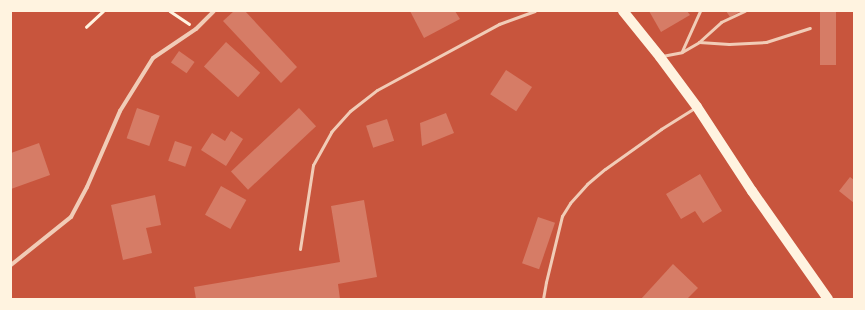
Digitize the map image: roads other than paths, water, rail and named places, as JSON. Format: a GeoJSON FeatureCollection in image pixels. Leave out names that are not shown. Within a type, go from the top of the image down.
{"type":"FeatureCollection","features":[{"type":"Feature","properties":{"kind":"main road"},"geometry":{"type":"LineString","coordinates":[[623,11],[660,57],[697,107],[752,191],[828,299]]}},
{"type":"Feature","properties":{"kind":"street"},"geometry":{"type":"LineString","coordinates":[[11,265],[72,217],[87,187],[120,111],[154,58],[196,29],[214,11]]}},
{"type":"Feature","properties":{"kind":"lane"},"geometry":{"type":"LineString","coordinates":[[300,249],[313,165],[331,132],[350,111],[377,90],[499,24],[535,11]]}},
{"type":"Feature","properties":{"kind":"lane"},"geometry":{"type":"LineString","coordinates":[[682,52],[700,11]]}},
{"type":"Feature","properties":{"kind":"lane"},"geometry":{"type":"LineString","coordinates":[[660,57],[682,52],[699,42],[721,22],[745,11]]}},
{"type":"Feature","properties":{"kind":"lane"},"geometry":{"type":"LineString","coordinates":[[699,42],[729,44],[766,42],[810,28]]}},
{"type":"Feature","properties":{"kind":"lane"},"geometry":{"type":"LineString","coordinates":[[543,299],[562,216],[570,203],[587,184],[605,169],[661,129],[697,107]]}}]}
